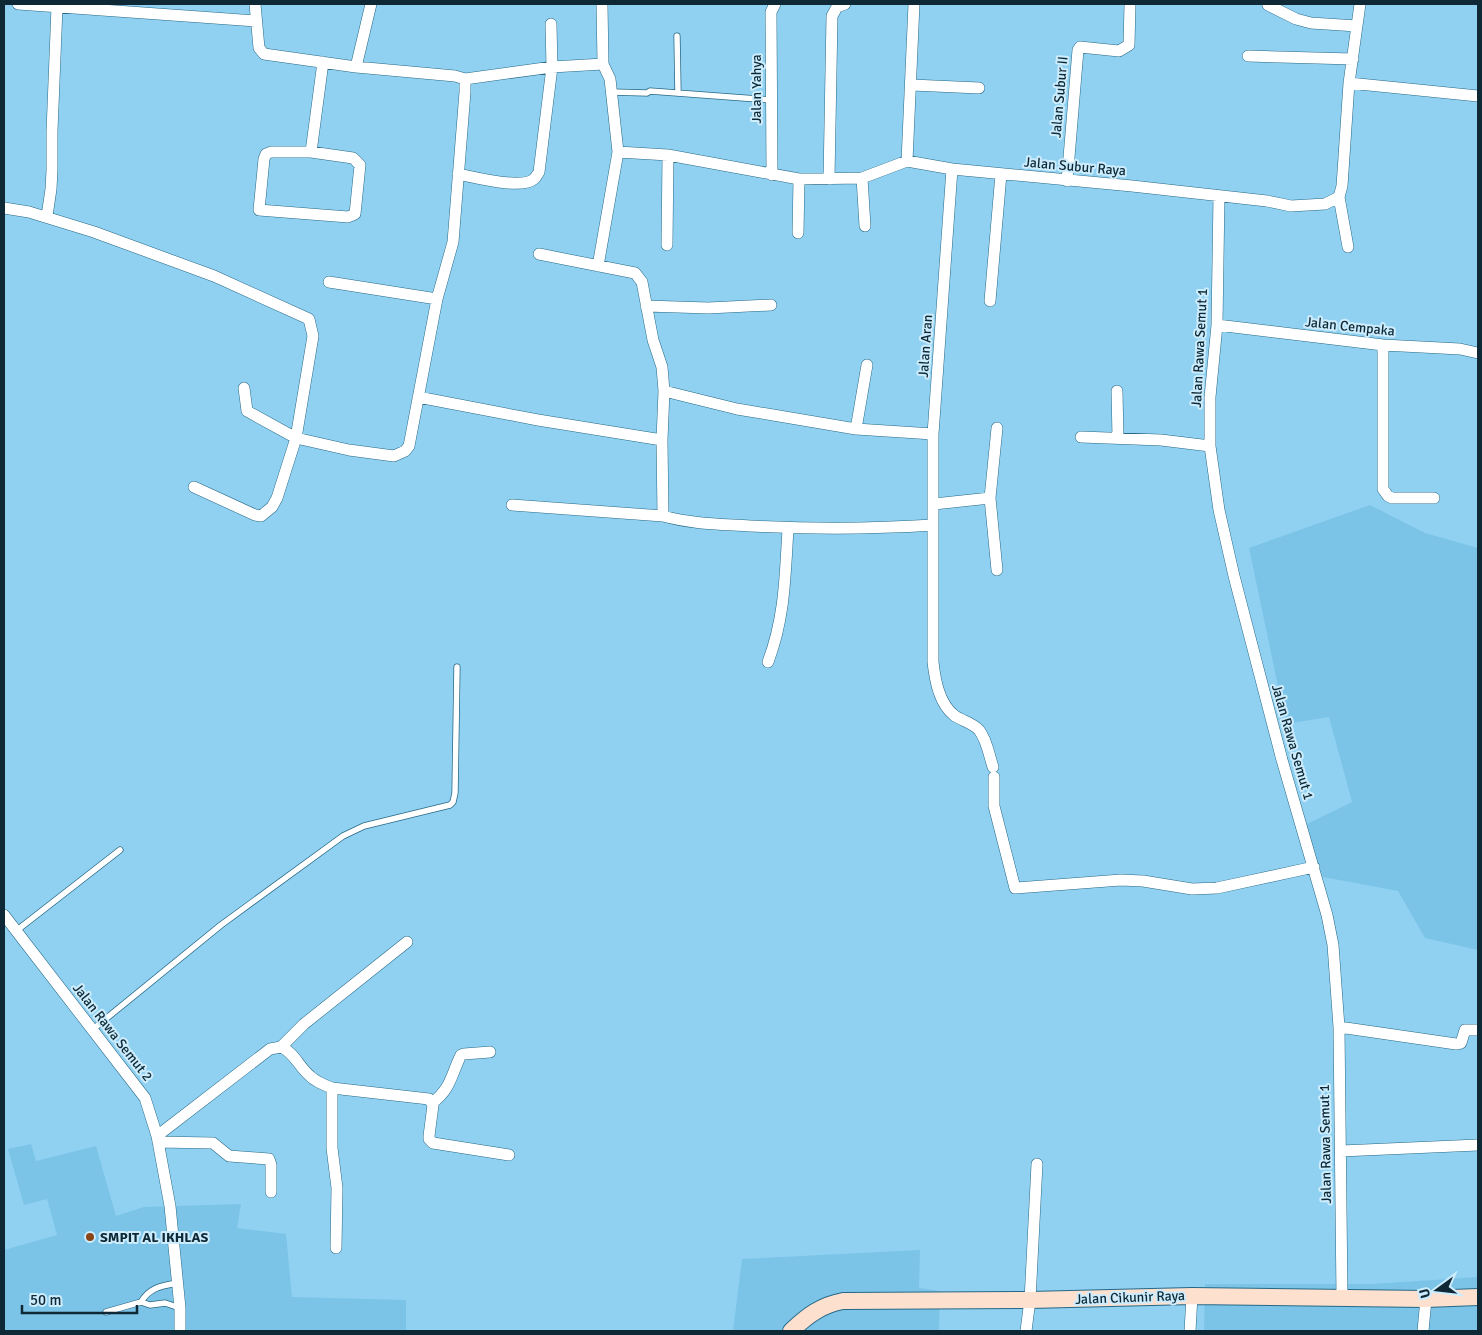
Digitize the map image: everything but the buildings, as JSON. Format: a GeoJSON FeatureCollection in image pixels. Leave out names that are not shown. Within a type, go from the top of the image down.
{"type":"FeatureCollection","features":[{"type":"Feature","properties":{"kind":"street"},"geometry":{"type":"LineString","coordinates":[[18,4],[256,22]]}},
{"type":"Feature","properties":{"kind":"street"},"geometry":{"type":"LineString","coordinates":[[255,4],[259,48],[262,53],[356,67],[455,76],[465,80],[552,68],[602,64]]}},
{"type":"Feature","properties":{"kind":"street"},"geometry":{"type":"LineString","coordinates":[[356,67],[371,4]]}},
{"type":"Feature","properties":{"kind":"street"},"geometry":{"type":"LineString","coordinates":[[598,266],[618,152],[610,79],[602,64],[602,4]]}},
{"type":"Feature","properties":{"kind":"street","name":"Jalan Yahya"},"geometry":{"type":"LineString","coordinates":[[772,175],[772,12],[775,4]]}},
{"type":"Feature","properties":{"kind":"street"},"geometry":{"type":"LineString","coordinates":[[828,180],[832,16],[837,7],[845,4]]}},
{"type":"Feature","properties":{"kind":"street"},"geometry":{"type":"LineString","coordinates":[[618,152],[668,155],[726,164],[772,175],[799,179],[828,180],[862,178],[907,161],[912,85],[914,4]]}},
{"type":"Feature","properties":{"kind":"street","name":"Jalan Subur II"},"geometry":{"type":"LineString","coordinates":[[1067,181],[1079,49],[1080,47],[1119,51],[1128,45],[1130,4]]}},
{"type":"Feature","properties":{"kind":"street"},"geometry":{"type":"LineString","coordinates":[[1348,247],[1339,197],[1342,186],[1349,83],[1360,4]]}},
{"type":"Feature","properties":{"kind":"street"},"geometry":{"type":"LineString","coordinates":[[1268,5],[1296,19],[1311,23],[1357,26]]}},
{"type":"Feature","properties":{"kind":"street"},"geometry":{"type":"LineString","coordinates":[[47,216],[52,170],[57,7]]}},
{"type":"Feature","properties":{"kind":"street"},"geometry":{"type":"LineString","coordinates":[[458,174],[499,182],[524,183],[533,180],[539,172],[552,68],[551,24]]}},
{"type":"Feature","properties":{"kind":"street"},"geometry":{"type":"LineString","coordinates":[[1248,56],[1352,59]]}},
{"type":"Feature","properties":{"kind":"street"},"geometry":{"type":"LineString","coordinates":[[311,152],[324,62]]}},
{"type":"Feature","properties":{"kind":"street"},"geometry":{"type":"LineString","coordinates":[[244,388],[247,411],[296,438],[386,456],[400,454],[409,446],[437,299],[452,242],[465,80]]}},
{"type":"Feature","properties":{"kind":"street"},"geometry":{"type":"LineString","coordinates":[[1349,83],[1478,96]]}},
{"type":"Feature","properties":{"kind":"street"},"geometry":{"type":"LineString","coordinates":[[912,85],[979,88]]}},
{"type":"Feature","properties":{"kind":"street"},"geometry":{"type":"LineString","coordinates":[[271,152],[311,152],[353,158],[359,162],[355,214],[348,217],[259,210],[266,154],[271,152]]}},
{"type":"Feature","properties":{"kind":"street"},"geometry":{"type":"LineString","coordinates":[[667,244],[668,155]]}},
{"type":"Feature","properties":{"kind":"street","name":"Jalan Subur Raya"},"geometry":{"type":"LineString","coordinates":[[907,161],[952,169],[1267,201],[1291,206],[1325,204],[1339,197]]}},
{"type":"Feature","properties":{"kind":"street","name":"Jalan Aran"},"geometry":{"type":"LineString","coordinates":[[952,169],[933,434],[932,650],[934,672],[945,705],[957,717],[975,726],[980,732],[993,772],[994,806],[1015,888],[1121,880],[1143,881],[1202,890],[1314,867]]}},
{"type":"Feature","properties":{"kind":"street"},"geometry":{"type":"LineString","coordinates":[[990,301],[1001,174]]}},
{"type":"Feature","properties":{"kind":"street"},"geometry":{"type":"LineString","coordinates":[[862,178],[865,226]]}},
{"type":"Feature","properties":{"kind":"street"},"geometry":{"type":"LineString","coordinates":[[798,233],[799,179]]}},
{"type":"Feature","properties":{"kind":"street","name":"Jalan Rawa Semut 1"},"geometry":{"type":"LineString","coordinates":[[1219,196],[1218,325],[1210,397],[1210,446],[1220,510],[1234,576],[1282,760],[1314,867],[1333,945],[1339,1027],[1342,1297]]}},
{"type":"Feature","properties":{"kind":"street"},"geometry":{"type":"LineString","coordinates":[[4,208],[47,216],[94,232],[214,276],[309,319],[313,336],[296,438],[272,508],[266,514],[261,516],[255,515],[194,487]]}},
{"type":"Feature","properties":{"kind":"street"},"geometry":{"type":"LineString","coordinates":[[539,254],[635,273],[642,282],[653,340],[662,367],[664,391],[662,440],[663,516]]}},
{"type":"Feature","properties":{"kind":"street"},"geometry":{"type":"LineString","coordinates":[[328,282],[437,299]]}},
{"type":"Feature","properties":{"kind":"street"},"geometry":{"type":"LineString","coordinates":[[646,306],[708,308],[771,305]]}},
{"type":"Feature","properties":{"kind":"street","name":"Jalan Cempaka"},"geometry":{"type":"LineString","coordinates":[[1218,325],[1383,345],[1460,349],[1478,354]]}},
{"type":"Feature","properties":{"kind":"street"},"geometry":{"type":"LineString","coordinates":[[1383,345],[1383,489],[1392,498],[1434,498]]}},
{"type":"Feature","properties":{"kind":"street"},"geometry":{"type":"LineString","coordinates":[[856,429],[867,365]]}},
{"type":"Feature","properties":{"kind":"street"},"geometry":{"type":"LineString","coordinates":[[664,391],[737,408],[856,429],[933,434]]}},
{"type":"Feature","properties":{"kind":"street"},"geometry":{"type":"LineString","coordinates":[[1117,391],[1118,438]]}},
{"type":"Feature","properties":{"kind":"street"},"geometry":{"type":"LineString","coordinates":[[418,397],[538,420],[662,440]]}},
{"type":"Feature","properties":{"kind":"street"},"geometry":{"type":"LineString","coordinates":[[996,570],[990,498],[997,428]]}},
{"type":"Feature","properties":{"kind":"street"},"geometry":{"type":"LineString","coordinates":[[1082,437],[1161,440],[1210,446]]}},
{"type":"Feature","properties":{"kind":"street"},"geometry":{"type":"LineString","coordinates":[[934,504],[990,498]]}},
{"type":"Feature","properties":{"kind":"street"},"geometry":{"type":"LineString","coordinates":[[512,505],[663,516],[708,524],[788,529],[849,529],[933,525]]}},
{"type":"Feature","properties":{"kind":"street"},"geometry":{"type":"LineString","coordinates":[[768,662],[777,639],[782,612],[788,529]]}},
{"type":"Feature","properties":{"kind":"street","name":"Jalan Rawa Semut 2"},"geometry":{"type":"LineString","coordinates":[[4,915],[145,1098],[158,1139],[170,1206],[180,1308],[180,1331]]}},
{"type":"Feature","properties":{"kind":"street"},"geometry":{"type":"LineString","coordinates":[[281,1047],[304,1024],[407,942]]}},
{"type":"Feature","properties":{"kind":"street"},"geometry":{"type":"LineString","coordinates":[[1339,1027],[1456,1044],[1461,1043],[1465,1030],[1478,1030]]}},
{"type":"Feature","properties":{"kind":"street"},"geometry":{"type":"LineString","coordinates":[[158,1139],[250,1064],[273,1048],[281,1047],[288,1050],[309,1076],[332,1088],[426,1098],[432,1103]]}},
{"type":"Feature","properties":{"kind":"street"},"geometry":{"type":"LineString","coordinates":[[490,1052],[464,1054],[461,1056],[448,1088],[432,1103],[429,1139],[433,1143],[509,1155]]}},
{"type":"Feature","properties":{"kind":"street"},"geometry":{"type":"LineString","coordinates":[[332,1088],[332,1148],[337,1188],[336,1248]]}},
{"type":"Feature","properties":{"kind":"street"},"geometry":{"type":"LineString","coordinates":[[158,1139],[213,1143],[229,1156],[269,1159],[271,1166],[271,1192]]}},
{"type":"Feature","properties":{"kind":"street"},"geometry":{"type":"LineString","coordinates":[[1341,1151],[1478,1145]]}},
{"type":"Feature","properties":{"kind":"street"},"geometry":{"type":"LineString","coordinates":[[1026,1331],[1030,1300],[1037,1164]]}},
{"type":"Feature","properties":{"kind":"street"},"geometry":{"type":"LineString","coordinates":[[1190,1331],[1192,1296]]}},
{"type":"Feature","properties":{"kind":"street","name":"Jalan Cikunir Raya"},"geometry":{"type":"LineString","coordinates":[[791,1331],[802,1320],[822,1307],[843,1301],[1030,1300],[1192,1296],[1426,1299],[1478,1296]]}},
{"type":"Feature","properties":{"kind":"street"},"geometry":{"type":"LineString","coordinates":[[1423,1331],[1426,1299]]}},
{"type":"Feature","properties":{"kind":"lane"},"geometry":{"type":"LineString","coordinates":[[677,36],[678,93]]}},
{"type":"Feature","properties":{"kind":"lane"},"geometry":{"type":"LineString","coordinates":[[611,92],[647,93],[650,91],[771,100]]}},
{"type":"Feature","properties":{"kind":"lane"},"geometry":{"type":"LineString","coordinates":[[92,1030],[221,925],[343,836],[364,826],[450,806],[455,793],[457,667]]}},
{"type":"Feature","properties":{"kind":"lane"},"geometry":{"type":"LineString","coordinates":[[16,931],[120,850]]}},
{"type":"Feature","properties":{"kind":"lane"},"geometry":{"type":"LineString","coordinates":[[141,1302],[147,1292],[160,1286],[177,1283]]}},
{"type":"Feature","properties":{"kind":"lane"},"geometry":{"type":"LineString","coordinates":[[106,1312],[141,1302],[150,1305],[165,1303],[180,1308]]}},
{"type":"Feature","properties":{"kind":"shaded area"},"geometry":{"type":"Polygon","coordinates":[[[1370,505],[1425,533],[1478,548],[1478,950],[1425,938],[1398,891],[1323,877],[1303,826],[1352,802],[1329,717],[1286,724],[1249,548],[1370,505]]]}},
{"type":"Feature","properties":{"kind":"shaded area"},"geometry":{"type":"Polygon","coordinates":[[[31,1144],[36,1161],[96,1146],[116,1216],[144,1207],[241,1204],[237,1228],[286,1234],[292,1297],[406,1300],[406,1331],[4,1331],[4,1250],[57,1235],[47,1199],[24,1205],[8,1149],[31,1144]]]}},
{"type":"Feature","properties":{"kind":"shaded area"},"geometry":{"type":"Polygon","coordinates":[[[920,1250],[919,1288],[940,1291],[939,1331],[733,1331],[742,1259],[920,1250]]]}},
{"type":"Feature","properties":{"kind":"shaded area"},"geometry":{"type":"Polygon","coordinates":[[[1478,1277],[1478,1331],[1204,1331],[1205,1284],[1373,1284],[1478,1277]]]}},
{"type":"Feature","properties":{"kind":"place","name":"SMPIT AL IKHLAS"},"geometry":{"type":"Point","coordinates":[90,1237]}}]}
